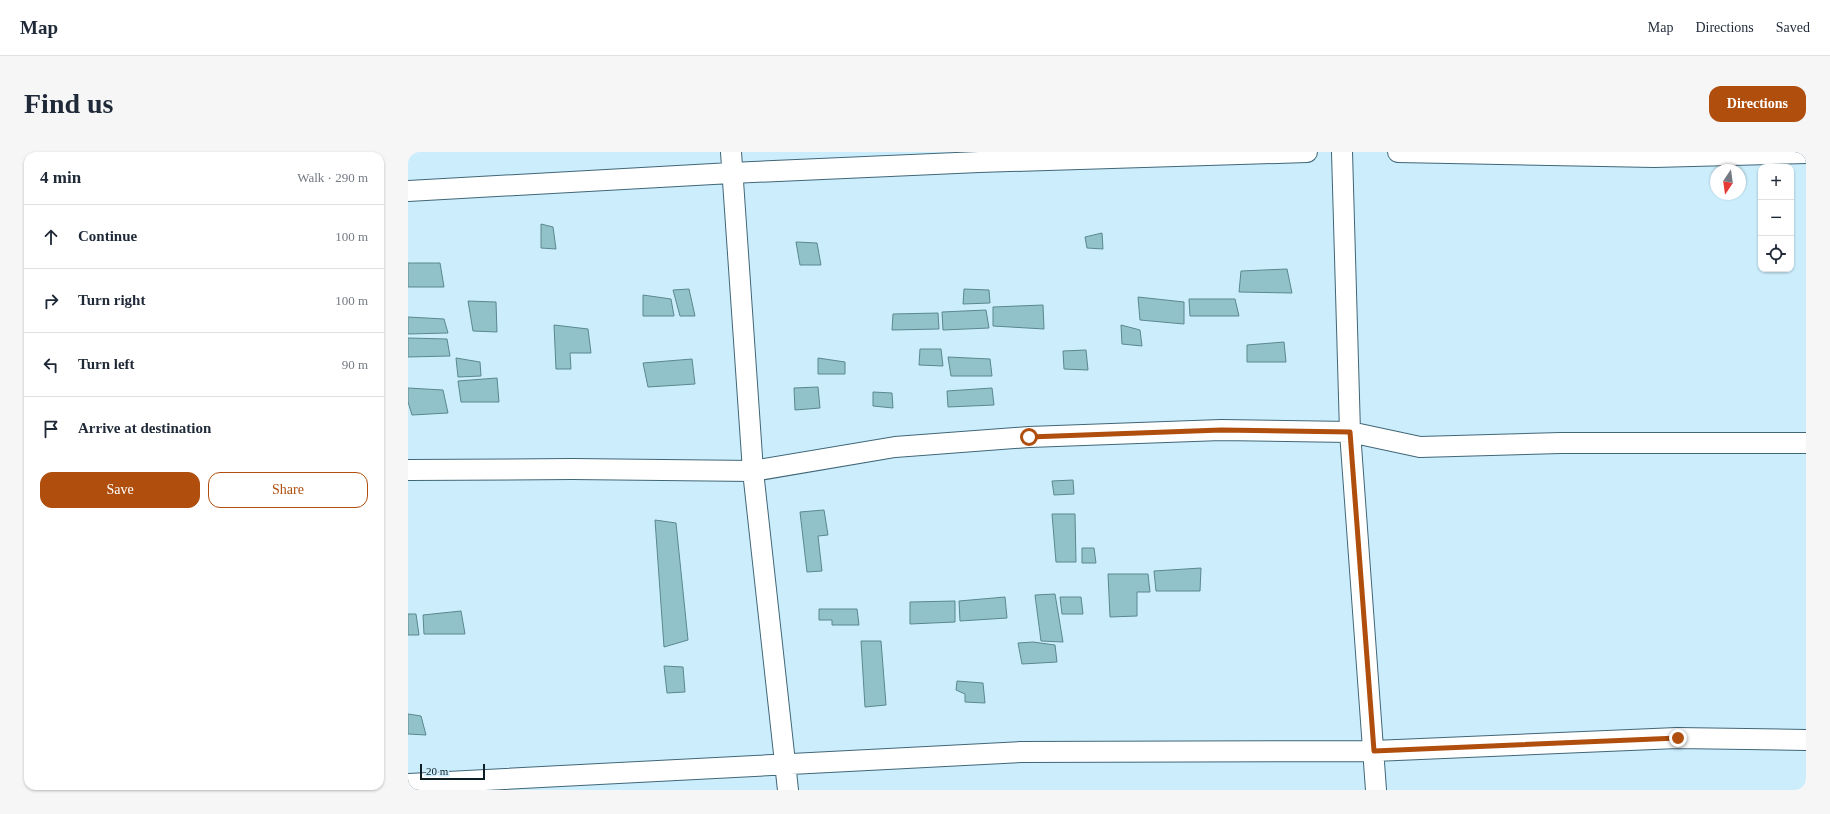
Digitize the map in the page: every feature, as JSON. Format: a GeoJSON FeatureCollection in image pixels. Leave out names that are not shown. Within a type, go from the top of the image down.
{"type":"FeatureCollection","features":[{"type":"Feature","properties":{"kind":"street"},"geometry":{"type":"LineString","coordinates":[[731,152],[731,173],[753,471],[788,790]]}},
{"type":"Feature","properties":{"kind":"street"},"geometry":{"type":"LineString","coordinates":[[408,190],[731,173],[987,162],[1307,152]]}},
{"type":"Feature","properties":{"kind":"street"},"geometry":{"type":"LineString","coordinates":[[1342,152],[1350,432],[1376,790]]}},
{"type":"Feature","properties":{"kind":"street"},"geometry":{"type":"LineString","coordinates":[[1398,152],[1654,157],[1806,153]]}},
{"type":"Feature","properties":{"kind":"street"},"geometry":{"type":"LineString","coordinates":[[408,470],[572,469],[753,471],[895,447],[1029,437],[1221,430],[1350,432],[1420,447],[1561,443],[1806,443]]}},
{"type":"Feature","properties":{"kind":"street"},"geometry":{"type":"LineString","coordinates":[[408,784],[1021,752],[1374,751],[1678,738],[1806,740]]}},
{"type":"Feature","properties":{"kind":"building"},"geometry":{"type":"Polygon","coordinates":[[[541,224],[553,227],[556,249],[541,248],[541,224]]]}},
{"type":"Feature","properties":{"kind":"building"},"geometry":{"type":"Polygon","coordinates":[[[1102,233],[1103,249],[1087,248],[1085,237],[1102,233]]]}},
{"type":"Feature","properties":{"kind":"building"},"geometry":{"type":"Polygon","coordinates":[[[796,242],[817,243],[821,265],[800,265],[796,242]]]}},
{"type":"Feature","properties":{"kind":"building"},"geometry":{"type":"Polygon","coordinates":[[[408,263],[440,263],[444,287],[408,287],[408,263]]]}},
{"type":"Feature","properties":{"kind":"building"},"geometry":{"type":"Polygon","coordinates":[[[1287,269],[1292,293],[1239,292],[1241,271],[1287,269]]]}},
{"type":"Feature","properties":{"kind":"building"},"geometry":{"type":"Polygon","coordinates":[[[689,289],[695,316],[680,316],[673,290],[689,289]]]}},
{"type":"Feature","properties":{"kind":"building"},"geometry":{"type":"Polygon","coordinates":[[[964,289],[989,290],[990,303],[963,304],[964,289]]]}},
{"type":"Feature","properties":{"kind":"building"},"geometry":{"type":"Polygon","coordinates":[[[643,295],[671,299],[674,316],[643,316],[643,295]]]}},
{"type":"Feature","properties":{"kind":"building"},"geometry":{"type":"Polygon","coordinates":[[[1138,297],[1184,302],[1184,324],[1140,320],[1138,297]]]}},
{"type":"Feature","properties":{"kind":"building"},"geometry":{"type":"Polygon","coordinates":[[[1189,299],[1235,299],[1239,316],[1190,316],[1189,299]]]}},
{"type":"Feature","properties":{"kind":"building"},"geometry":{"type":"Polygon","coordinates":[[[468,301],[496,302],[497,332],[473,331],[468,301]]]}},
{"type":"Feature","properties":{"kind":"building"},"geometry":{"type":"Polygon","coordinates":[[[1043,305],[1044,329],[993,326],[993,307],[1043,305]]]}},
{"type":"Feature","properties":{"kind":"building"},"geometry":{"type":"Polygon","coordinates":[[[986,310],[989,328],[943,330],[942,312],[986,310]]]}},
{"type":"Feature","properties":{"kind":"building"},"geometry":{"type":"Polygon","coordinates":[[[938,313],[939,329],[892,330],[893,314],[938,313]]]}},
{"type":"Feature","properties":{"kind":"building"},"geometry":{"type":"Polygon","coordinates":[[[408,317],[444,319],[448,333],[408,334],[408,317]]]}},
{"type":"Feature","properties":{"kind":"building"},"geometry":{"type":"Polygon","coordinates":[[[554,325],[588,329],[591,353],[570,353],[571,369],[556,369],[554,325]]]}},
{"type":"Feature","properties":{"kind":"building"},"geometry":{"type":"Polygon","coordinates":[[[1121,325],[1140,330],[1142,346],[1122,344],[1121,325]]]}},
{"type":"Feature","properties":{"kind":"building"},"geometry":{"type":"Polygon","coordinates":[[[408,338],[447,339],[450,356],[408,357],[408,338]]]}},
{"type":"Feature","properties":{"kind":"building"},"geometry":{"type":"Polygon","coordinates":[[[1284,342],[1286,362],[1247,362],[1247,345],[1284,342]]]}},
{"type":"Feature","properties":{"kind":"building"},"geometry":{"type":"Polygon","coordinates":[[[920,349],[941,349],[943,366],[919,365],[920,349]]]}},
{"type":"Feature","properties":{"kind":"building"},"geometry":{"type":"Polygon","coordinates":[[[1086,350],[1088,370],[1064,369],[1063,351],[1086,350]]]}},
{"type":"Feature","properties":{"kind":"building"},"geometry":{"type":"Polygon","coordinates":[[[948,357],[990,359],[992,376],[951,376],[948,357]]]}},
{"type":"Feature","properties":{"kind":"building"},"geometry":{"type":"Polygon","coordinates":[[[456,358],[480,362],[481,376],[458,377],[456,358]]]}},
{"type":"Feature","properties":{"kind":"building"},"geometry":{"type":"Polygon","coordinates":[[[818,358],[845,362],[845,374],[818,374],[818,358]]]}},
{"type":"Feature","properties":{"kind":"building"},"geometry":{"type":"Polygon","coordinates":[[[692,359],[695,384],[648,387],[643,363],[692,359]]]}},
{"type":"Feature","properties":{"kind":"building"},"geometry":{"type":"Polygon","coordinates":[[[497,378],[499,402],[461,402],[458,381],[497,378]]]}},
{"type":"Feature","properties":{"kind":"building"},"geometry":{"type":"Polygon","coordinates":[[[818,387],[820,408],[795,410],[794,388],[818,387]]]}},
{"type":"Feature","properties":{"kind":"building"},"geometry":{"type":"Polygon","coordinates":[[[408,388],[443,390],[448,413],[412,415],[408,402],[408,388]]]}},
{"type":"Feature","properties":{"kind":"building"},"geometry":{"type":"Polygon","coordinates":[[[992,388],[994,405],[948,407],[947,391],[992,388]]]}},
{"type":"Feature","properties":{"kind":"building"},"geometry":{"type":"Polygon","coordinates":[[[873,392],[892,393],[893,408],[873,406],[873,392]]]}},
{"type":"Feature","properties":{"kind":"building"},"geometry":{"type":"Polygon","coordinates":[[[1073,480],[1074,494],[1054,495],[1052,481],[1073,480]]]}},
{"type":"Feature","properties":{"kind":"building"},"geometry":{"type":"Polygon","coordinates":[[[824,510],[828,535],[818,536],[822,571],[807,572],[800,512],[824,510]]]}},
{"type":"Feature","properties":{"kind":"building"},"geometry":{"type":"Polygon","coordinates":[[[1052,514],[1075,514],[1076,562],[1056,562],[1052,514]]]}},
{"type":"Feature","properties":{"kind":"building"},"geometry":{"type":"Polygon","coordinates":[[[655,520],[676,523],[688,640],[664,647],[655,520]]]}},
{"type":"Feature","properties":{"kind":"building"},"geometry":{"type":"Polygon","coordinates":[[[1082,548],[1094,548],[1096,563],[1082,563],[1082,548]]]}},
{"type":"Feature","properties":{"kind":"building"},"geometry":{"type":"Polygon","coordinates":[[[1201,568],[1200,591],[1156,591],[1154,571],[1201,568]]]}},
{"type":"Feature","properties":{"kind":"building"},"geometry":{"type":"Polygon","coordinates":[[[1108,574],[1148,574],[1150,592],[1137,592],[1137,616],[1110,617],[1108,574]]]}},
{"type":"Feature","properties":{"kind":"building"},"geometry":{"type":"Polygon","coordinates":[[[1055,594],[1063,642],[1041,641],[1035,595],[1055,594]]]}},
{"type":"Feature","properties":{"kind":"building"},"geometry":{"type":"Polygon","coordinates":[[[1005,597],[1007,618],[960,621],[959,601],[1005,597]]]}},
{"type":"Feature","properties":{"kind":"building"},"geometry":{"type":"Polygon","coordinates":[[[1060,597],[1081,597],[1083,614],[1062,614],[1060,597]]]}},
{"type":"Feature","properties":{"kind":"building"},"geometry":{"type":"Polygon","coordinates":[[[955,601],[955,622],[910,624],[910,602],[955,601]]]}},
{"type":"Feature","properties":{"kind":"building"},"geometry":{"type":"Polygon","coordinates":[[[819,609],[857,609],[859,625],[832,625],[832,620],[819,620],[819,609]]]}},
{"type":"Feature","properties":{"kind":"building"},"geometry":{"type":"Polygon","coordinates":[[[461,611],[465,634],[424,634],[423,615],[461,611]]]}},
{"type":"Feature","properties":{"kind":"building"},"geometry":{"type":"Polygon","coordinates":[[[408,614],[416,614],[419,635],[408,635],[408,614]]]}},
{"type":"Feature","properties":{"kind":"building"},"geometry":{"type":"Polygon","coordinates":[[[861,641],[881,641],[886,705],[865,707],[861,641]]]}},
{"type":"Feature","properties":{"kind":"building"},"geometry":{"type":"Polygon","coordinates":[[[1033,642],[1055,645],[1057,662],[1022,664],[1018,643],[1033,642]]]}},
{"type":"Feature","properties":{"kind":"building"},"geometry":{"type":"Polygon","coordinates":[[[664,666],[683,667],[685,692],[667,693],[664,666]]]}},
{"type":"Feature","properties":{"kind":"building"},"geometry":{"type":"Polygon","coordinates":[[[957,681],[983,683],[985,703],[965,702],[965,694],[956,690],[957,681]]]}},
{"type":"Feature","properties":{"kind":"building"},"geometry":{"type":"Polygon","coordinates":[[[408,714],[421,716],[426,735],[408,734],[408,714]]]}},
{"type":"Feature","properties":{"kind":"route"},"geometry":{"type":"LineString","coordinates":[[1029,437],[1221,430],[1350,432],[1374,751],[1678,738]]}}]}
